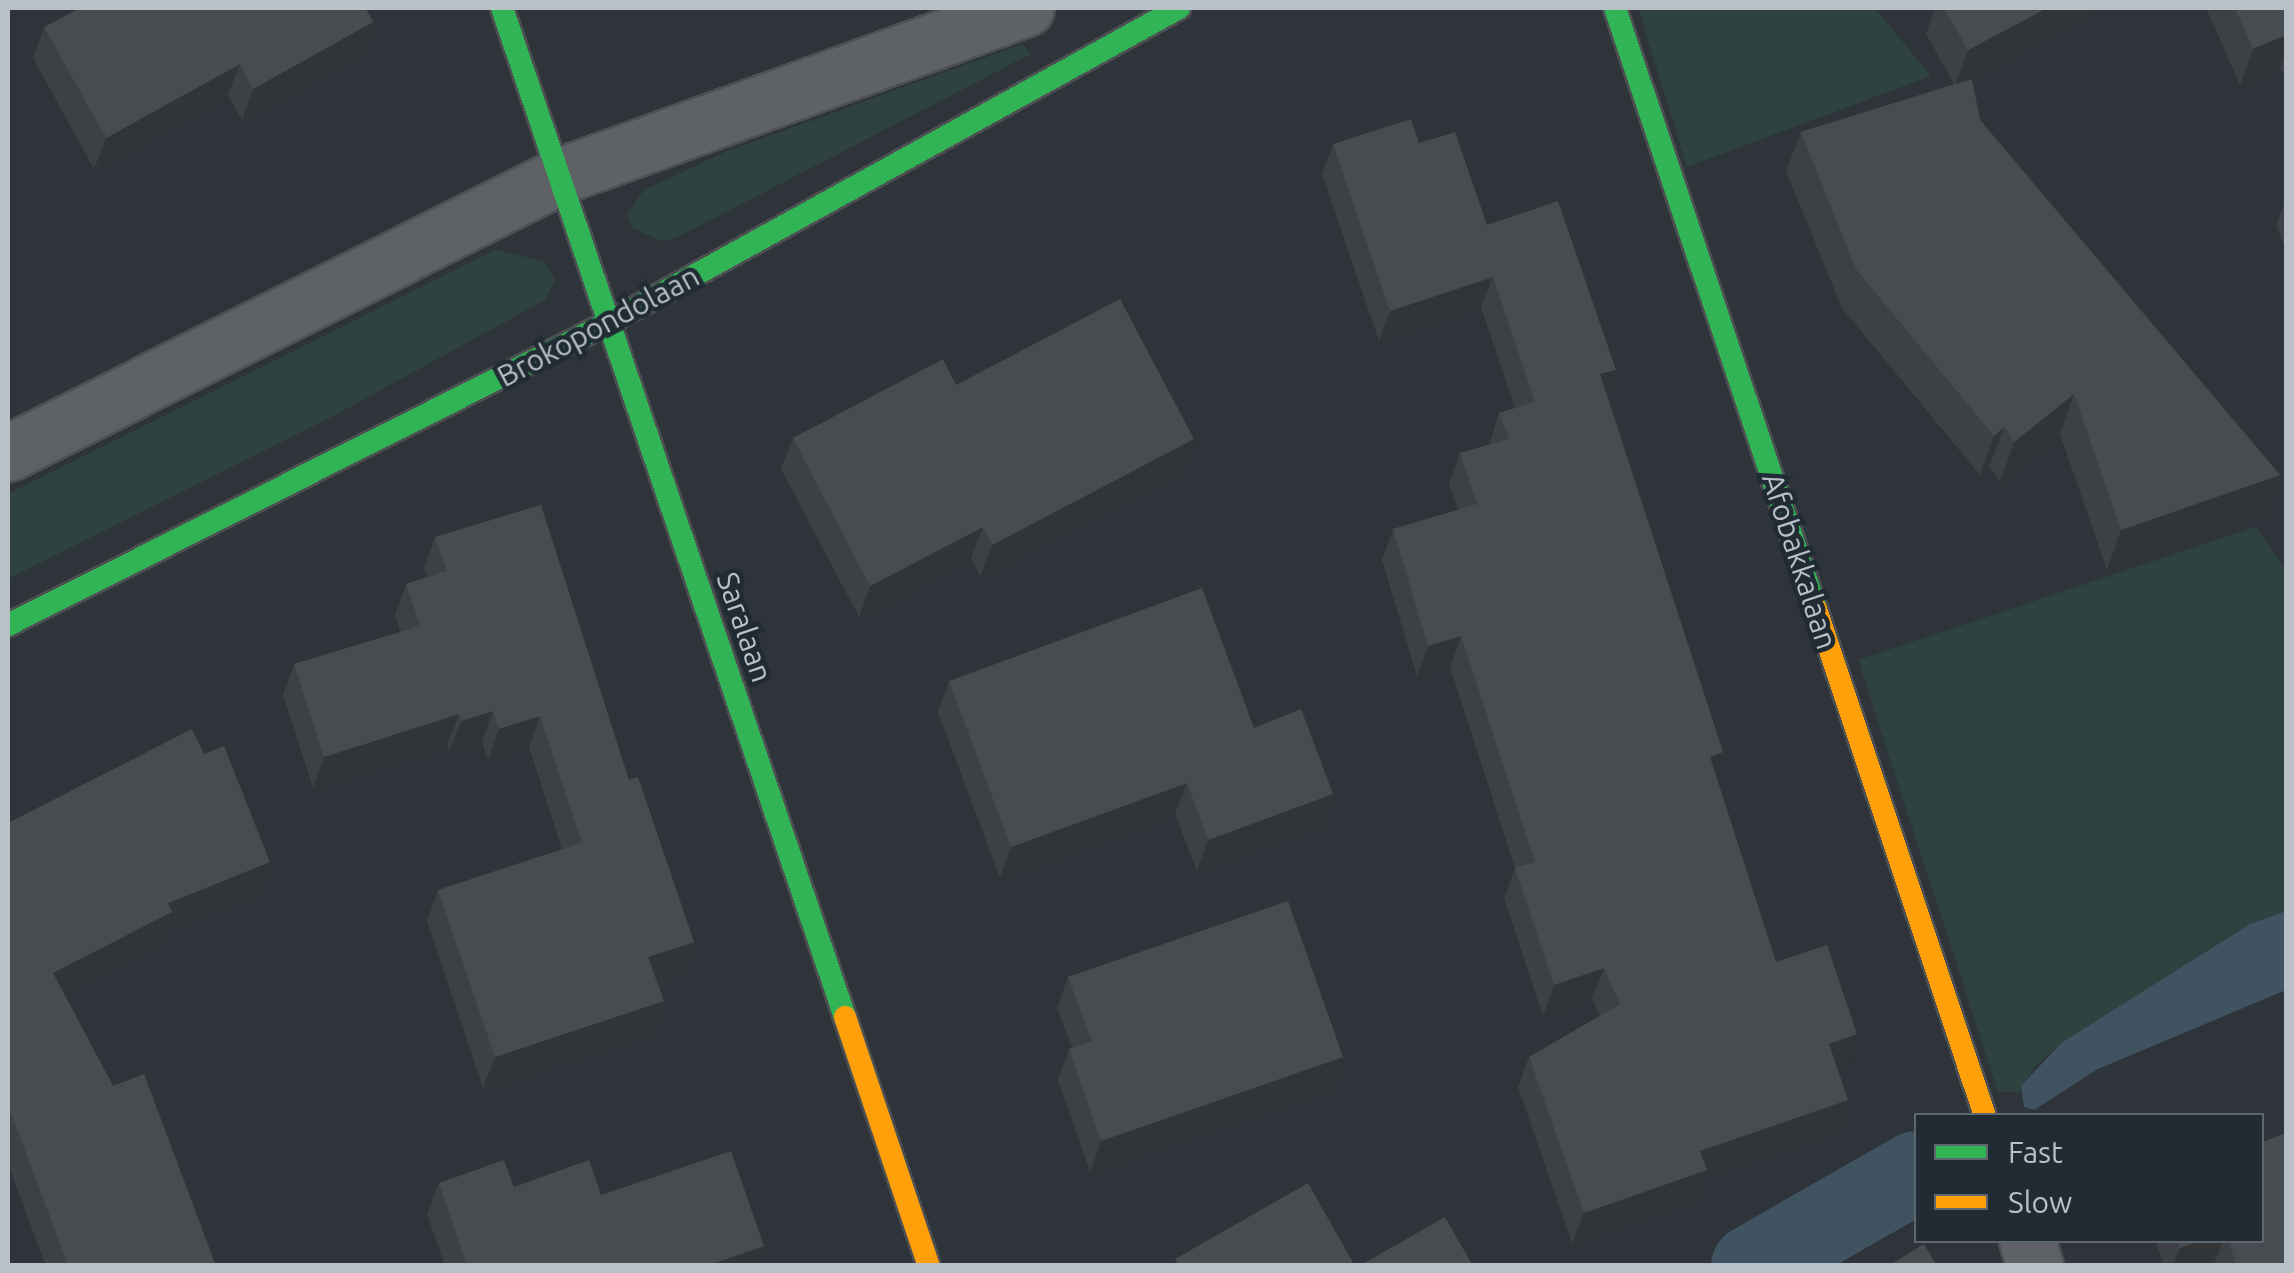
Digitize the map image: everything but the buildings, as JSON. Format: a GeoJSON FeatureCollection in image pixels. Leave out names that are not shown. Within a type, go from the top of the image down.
{"type":"FeatureCollection","features":[{"type":"Feature","properties":{"kind":"street","name":"Saralaan"},"geometry":{"type":"LineString","coordinates":[[502,8],[562,175],[929,1266]]}},
{"type":"Feature","properties":{"kind":"street"},"geometry":{"type":"LineString","coordinates":[[8,454],[562,175],[1026,8]]}},
{"type":"Feature","properties":{"kind":"street","name":"Brokopondolaan"},"geometry":{"type":"LineString","coordinates":[[8,625],[610,322],[1179,8]]}},
{"type":"Feature","properties":{"kind":"street","name":"Afobakkalaan"},"geometry":{"type":"LineString","coordinates":[[1614,8],[1984,1113]]}},
{"type":"Feature","properties":{"kind":"green space"},"geometry":{"type":"Polygon","coordinates":[[[1638,8],[1875,8],[1931,76],[1687,167],[1638,8]]]}},
{"type":"Feature","properties":{"kind":"green space"},"geometry":{"type":"Polygon","coordinates":[[[1022,44],[1031,54],[676,238],[661,241],[632,228],[627,214],[644,190],[725,152],[1022,44]]]}},
{"type":"Feature","properties":{"kind":"green space"},"geometry":{"type":"Polygon","coordinates":[[[495,250],[544,261],[555,280],[545,300],[341,412],[8,579],[8,494],[495,250]]]}},
{"type":"Feature","properties":{"kind":"green space"},"geometry":{"type":"Polygon","coordinates":[[[2256,527],[2286,570],[2286,911],[2250,924],[2061,1043],[2034,1067],[2020,1092],[1998,1092],[1858,660],[2256,527]]]}},
{"type":"Feature","properties":{"kind":"water"},"geometry":{"type":"Polygon","coordinates":[[[2286,911],[2286,990],[2098,1069],[2034,1110],[2024,1107],[2021,1086],[2061,1043],[2250,924],[2286,911]]]}},
{"type":"Feature","properties":{"kind":"waterway"},"geometry":{"type":"LineString","coordinates":[[1752,1266],[1914,1173]]}},
{"type":"Feature","properties":{"kind":"traffic: fast"},"geometry":{"type":"LineString","coordinates":[[502,8],[845,1017]]}},
{"type":"Feature","properties":{"kind":"traffic: fast"},"geometry":{"type":"LineString","coordinates":[[8,625],[610,322],[1179,8]]}},
{"type":"Feature","properties":{"kind":"traffic: fast"},"geometry":{"type":"LineString","coordinates":[[1615,8],[1816,609]]}},
{"type":"Feature","properties":{"kind":"traffic: slow"},"geometry":{"type":"LineString","coordinates":[[1816,609],[1984,1113]]}},
{"type":"Feature","properties":{"kind":"traffic: slow"},"geometry":{"type":"LineString","coordinates":[[845,1017],[929,1266]]}}]}
